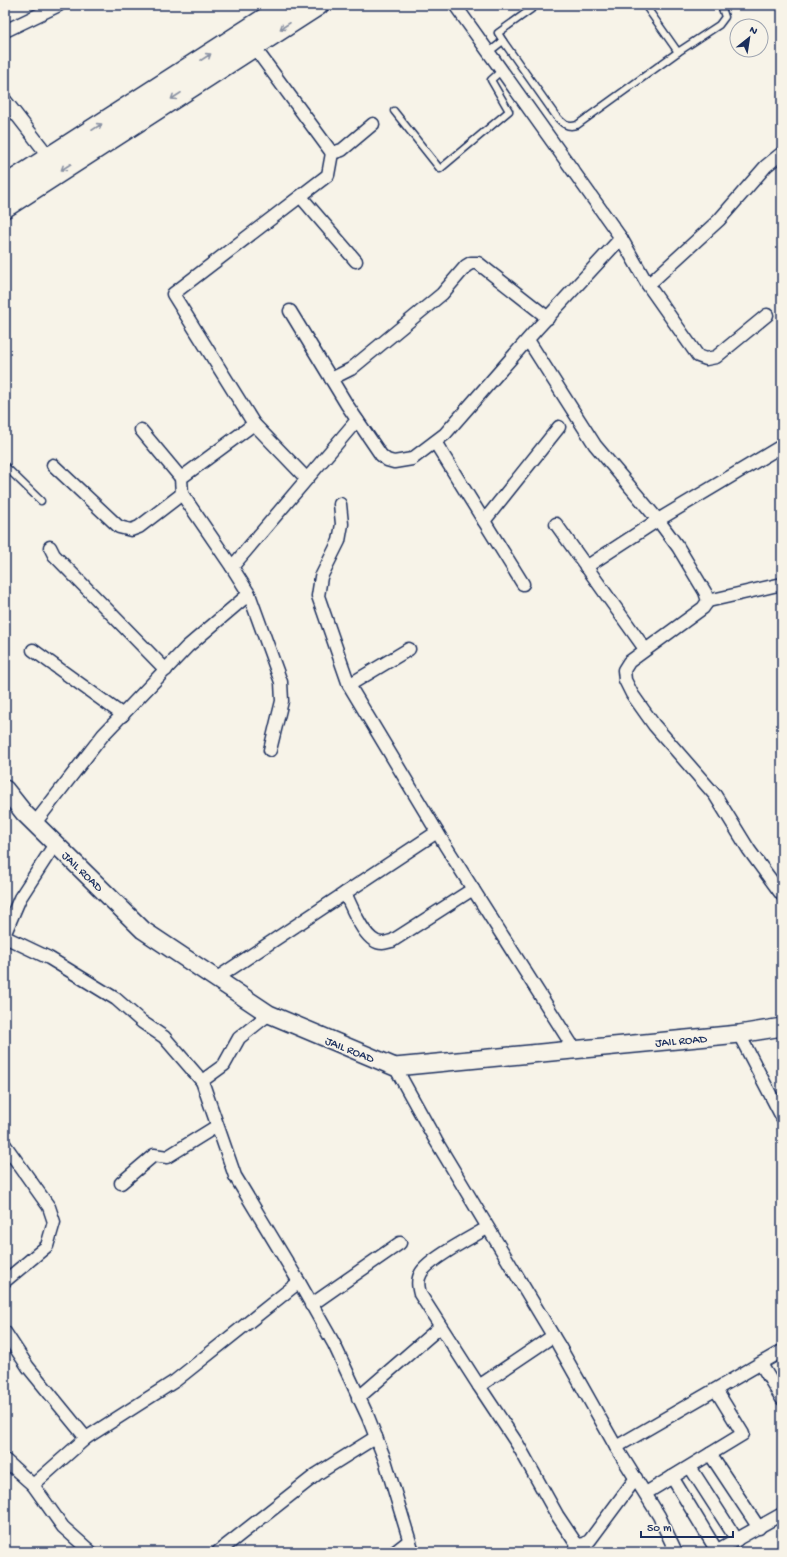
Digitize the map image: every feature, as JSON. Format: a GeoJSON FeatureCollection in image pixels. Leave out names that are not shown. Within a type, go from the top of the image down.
{"type":"FeatureCollection","features":[{"type":"Feature","properties":{"kind":"main road"},"geometry":{"type":"LineString","coordinates":[[5,207],[318,5]]}},
{"type":"Feature","properties":{"kind":"main road"},"geometry":{"type":"LineString","coordinates":[[5,186],[283,6]]}},
{"type":"Feature","properties":{"kind":"street"},"geometry":{"type":"LineString","coordinates":[[5,31],[59,5]]}},
{"type":"Feature","properties":{"kind":"street"},"geometry":{"type":"LineString","coordinates":[[455,5],[620,238],[648,284],[698,356],[706,359],[716,357],[767,315]]}},
{"type":"Feature","properties":{"kind":"street"},"geometry":{"type":"LineString","coordinates":[[254,46],[332,153],[328,175],[174,294],[254,424],[306,478]]}},
{"type":"Feature","properties":{"kind":"street"},"geometry":{"type":"LineString","coordinates":[[5,100],[50,158]]}},
{"type":"Feature","properties":{"kind":"street"},"geometry":{"type":"LineString","coordinates":[[332,153],[342,150],[373,124]]}},
{"type":"Feature","properties":{"kind":"street"},"geometry":{"type":"LineString","coordinates":[[648,284],[719,220],[766,166],[782,153]]}},
{"type":"Feature","properties":{"kind":"street"},"geometry":{"type":"LineString","coordinates":[[301,197],[356,261]]}},
{"type":"Feature","properties":{"kind":"street"},"geometry":{"type":"LineString","coordinates":[[290,311],[331,379],[381,455],[387,460],[394,462],[412,459],[445,434],[620,238]]}},
{"type":"Feature","properties":{"kind":"street"},"geometry":{"type":"LineString","coordinates":[[331,379],[351,369],[442,294],[466,266],[471,263],[478,263],[548,318]]}},
{"type":"Feature","properties":{"kind":"street"},"geometry":{"type":"LineString","coordinates":[[528,340],[595,445],[658,520],[678,547],[705,592],[708,601]]}},
{"type":"Feature","properties":{"kind":"street"},"geometry":{"type":"LineString","coordinates":[[232,567],[306,478],[357,420]]}},
{"type":"Feature","properties":{"kind":"street"},"geometry":{"type":"LineString","coordinates":[[181,478],[254,424]]}},
{"type":"Feature","properties":{"kind":"street"},"geometry":{"type":"LineString","coordinates":[[484,521],[559,427]]}},
{"type":"Feature","properties":{"kind":"street"},"geometry":{"type":"LineString","coordinates":[[141,430],[181,478],[182,494],[249,594],[281,682],[282,701],[270,750]]}},
{"type":"Feature","properties":{"kind":"street"},"geometry":{"type":"LineString","coordinates":[[435,442],[523,584]]}},
{"type":"Feature","properties":{"kind":"street"},"geometry":{"type":"LineString","coordinates":[[586,567],[658,520],[780,447]]}},
{"type":"Feature","properties":{"kind":"street"},"geometry":{"type":"LineString","coordinates":[[53,465],[119,527],[131,530],[139,527],[182,494]]}},
{"type":"Feature","properties":{"kind":"street"},"geometry":{"type":"LineString","coordinates":[[340,504],[342,524],[339,541],[321,577],[318,596],[349,685],[437,832],[576,1050]]}},
{"type":"Feature","properties":{"kind":"street"},"geometry":{"type":"LineString","coordinates":[[556,524],[645,649]]}},
{"type":"Feature","properties":{"kind":"street"},"geometry":{"type":"LineString","coordinates":[[50,547],[54,555],[166,670]]}},
{"type":"Feature","properties":{"kind":"street"},"geometry":{"type":"LineString","coordinates":[[782,584],[708,601],[698,613],[645,649],[629,662],[624,670],[625,680],[654,726],[715,795],[778,882],[782,896]]}},
{"type":"Feature","properties":{"kind":"street"},"geometry":{"type":"LineString","coordinates":[[34,823],[103,735],[122,714],[187,647],[249,594]]}},
{"type":"Feature","properties":{"kind":"street"},"geometry":{"type":"LineString","coordinates":[[349,685],[410,649]]}},
{"type":"Feature","properties":{"kind":"street"},"geometry":{"type":"LineString","coordinates":[[33,650],[122,714]]}},
{"type":"Feature","properties":{"kind":"street","name":"JAIL ROAD"},"geometry":{"type":"LineString","coordinates":[[5,789],[34,823],[143,930],[269,1014],[395,1067],[738,1034],[782,1027]]}},
{"type":"Feature","properties":{"kind":"street"},"geometry":{"type":"LineString","coordinates":[[217,978],[437,832]]}},
{"type":"Feature","properties":{"kind":"street"},"geometry":{"type":"LineString","coordinates":[[5,933],[20,898],[55,844]]}},
{"type":"Feature","properties":{"kind":"street"},"geometry":{"type":"LineString","coordinates":[[345,893],[365,933],[377,942],[383,944],[392,940],[473,889]]}},
{"type":"Feature","properties":{"kind":"street"},"geometry":{"type":"LineString","coordinates":[[5,937],[49,958],[116,998],[142,1022],[164,1038],[202,1081],[234,1176],[299,1282],[334,1344],[376,1437],[385,1460],[411,1547],[395,1552]]}},
{"type":"Feature","properties":{"kind":"street"},"geometry":{"type":"LineString","coordinates":[[202,1081],[224,1065],[239,1038],[269,1014]]}},
{"type":"Feature","properties":{"kind":"street"},"geometry":{"type":"LineString","coordinates":[[738,1034],[782,1117]]}},
{"type":"Feature","properties":{"kind":"street"},"geometry":{"type":"LineString","coordinates":[[395,1067],[436,1141],[553,1336],[616,1447],[646,1493],[676,1552]]}},
{"type":"Feature","properties":{"kind":"street"},"geometry":{"type":"LineString","coordinates":[[121,1182],[154,1155],[167,1157],[217,1126]]}},
{"type":"Feature","properties":{"kind":"street"},"geometry":{"type":"LineString","coordinates":[[5,1145],[49,1207],[54,1222],[47,1246],[5,1281]]}},
{"type":"Feature","properties":{"kind":"street"},"geometry":{"type":"LineString","coordinates":[[487,1228],[429,1264],[421,1273],[417,1283],[420,1294],[518,1445],[576,1548],[590,1540],[636,1478]]}},
{"type":"Feature","properties":{"kind":"street"},"geometry":{"type":"LineString","coordinates":[[311,1304],[400,1243]]}},
{"type":"Feature","properties":{"kind":"street"},"geometry":{"type":"LineString","coordinates":[[33,1485],[86,1438],[175,1381],[299,1282]]}},
{"type":"Feature","properties":{"kind":"street"},"geometry":{"type":"LineString","coordinates":[[358,1398],[440,1327]]}},
{"type":"Feature","properties":{"kind":"street"},"geometry":{"type":"LineString","coordinates":[[5,1332],[28,1367],[86,1438]]}},
{"type":"Feature","properties":{"kind":"street"},"geometry":{"type":"LineString","coordinates":[[479,1386],[553,1336]]}},
{"type":"Feature","properties":{"kind":"street"},"geometry":{"type":"LineString","coordinates":[[616,1447],[782,1351]]}},
{"type":"Feature","properties":{"kind":"street"},"geometry":{"type":"LineString","coordinates":[[761,1364],[782,1399]]}},
{"type":"Feature","properties":{"kind":"street"},"geometry":{"type":"LineString","coordinates":[[646,1493],[743,1434],[716,1390]]}},
{"type":"Feature","properties":{"kind":"street"},"geometry":{"type":"LineString","coordinates":[[218,1552],[317,1474],[376,1437]]}},
{"type":"Feature","properties":{"kind":"street"},"geometry":{"type":"LineString","coordinates":[[710,1454],[759,1528]]}},
{"type":"Feature","properties":{"kind":"street"},"geometry":{"type":"LineString","coordinates":[[5,1460],[33,1485],[63,1527],[92,1552]]}},
{"type":"Feature","properties":{"kind":"street"},"geometry":{"type":"LineString","coordinates":[[690,1467],[737,1540]]}},
{"type":"Feature","properties":{"kind":"street"},"geometry":{"type":"LineString","coordinates":[[672,1477],[715,1551],[782,1514]]}},
{"type":"Feature","properties":{"kind":"lane"},"geometry":{"type":"LineString","coordinates":[[537,5],[498,33],[556,116],[563,124],[571,126],[577,125],[678,52],[719,25],[725,17],[721,5]]}},
{"type":"Feature","properties":{"kind":"lane"},"geometry":{"type":"LineString","coordinates":[[645,5],[678,52]]}},
{"type":"Feature","properties":{"kind":"lane"},"geometry":{"type":"LineString","coordinates":[[489,52],[503,41]]}},
{"type":"Feature","properties":{"kind":"lane"},"geometry":{"type":"LineString","coordinates":[[394,111],[440,170],[509,111],[491,80],[502,70]]}},
{"type":"Feature","properties":{"kind":"lane"},"geometry":{"type":"LineString","coordinates":[[5,466],[40,501]]}}]}
